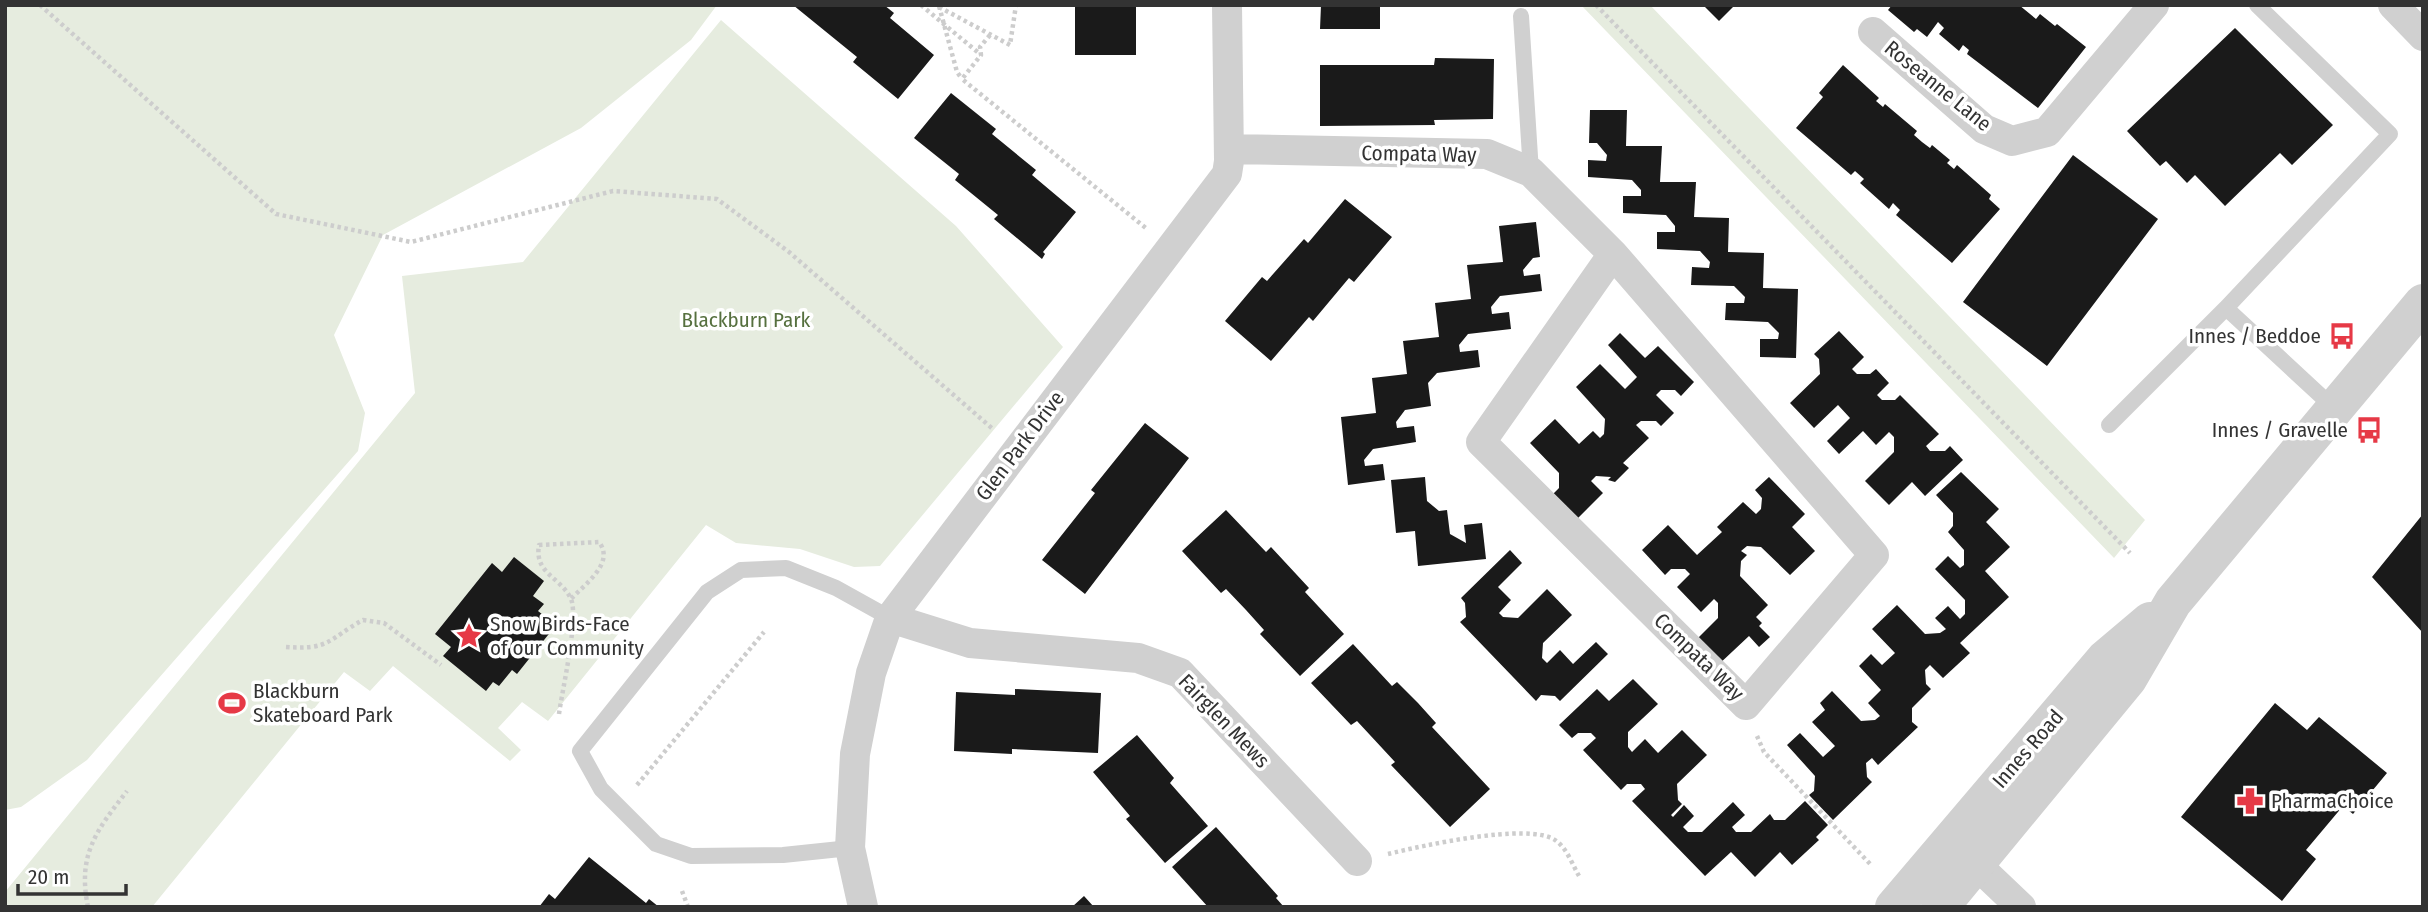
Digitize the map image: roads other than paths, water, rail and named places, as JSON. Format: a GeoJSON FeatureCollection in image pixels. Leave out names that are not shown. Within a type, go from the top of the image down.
{"type":"FeatureCollection","features":[{"type":"Feature","properties":{"kind":"street","name":"Glen Park Drive"},"geometry":{"type":"LineString","coordinates":[[863,907],[850,848],[855,754],[871,673],[890,618],[1227,174],[1227,5]]}},
{"type":"Feature","properties":{"kind":"street","name":"Roseanne Lane"},"geometry":{"type":"LineString","coordinates":[[1873,32],[1984,129],[2012,141],[2047,132],[2154,5]]}},
{"type":"Feature","properties":{"kind":"street"},"geometry":{"type":"LineString","coordinates":[[2393,5],[2423,36]]}},
{"type":"Feature","properties":{"kind":"street","name":"Compata Way"},"geometry":{"type":"LineString","coordinates":[[1229,149],[1487,154],[1531,172],[1613,254],[1874,555],[1746,705],[1481,442],[1613,254]]}},
{"type":"Feature","properties":{"kind":"street","name":"Innes Road"},"geometry":{"type":"LineString","coordinates":[[1894,907],[1963,852],[2128,679],[2174,602],[2423,303]]}},
{"type":"Feature","properties":{"kind":"street","name":"Fairglen Mews"},"geometry":{"type":"LineString","coordinates":[[890,618],[970,643],[1138,658],[1180,673],[1357,861]]}},
{"type":"Feature","properties":{"kind":"street"},"geometry":{"type":"LineString","coordinates":[[1963,852],[2021,907]]}},
{"type":"Feature","properties":{"kind":"street","name":"Innes Road"},"geometry":{"type":"LineString","coordinates":[[1940,907],[1963,852]]}},
{"type":"Feature","properties":{"kind":"lane"},"geometry":{"type":"LineString","coordinates":[[2109,425],[2226,308],[2390,134],[2257,5]]}},
{"type":"Feature","properties":{"kind":"lane"},"geometry":{"type":"LineString","coordinates":[[1521,16],[1531,172]]}},
{"type":"Feature","properties":{"kind":"lane"},"geometry":{"type":"LineString","coordinates":[[2226,308],[2334,408]]}},
{"type":"Feature","properties":{"kind":"lane"},"geometry":{"type":"LineString","coordinates":[[850,848],[783,855],[691,856],[656,844],[601,789],[580,751],[707,592],[741,570],[786,568],[836,588],[890,618]]}},
{"type":"Feature","properties":{"kind":"place","name":"Innes / Beddoe"},"geometry":{"type":"Point","coordinates":[2342,336]}},
{"type":"Feature","properties":{"kind":"place","name":"Innes / Gravelle"},"geometry":{"type":"Point","coordinates":[2369,430]}},
{"type":"Feature","properties":{"kind":"place","name":"Snow Birds-Face of our Community"},"geometry":{"type":"Point","coordinates":[469,636]}},
{"type":"Feature","properties":{"kind":"place","name":"Blackburn Skateboard Park"},"geometry":{"type":"Point","coordinates":[232,703]}},
{"type":"Feature","properties":{"kind":"place","name":"PharmaChoice"},"geometry":{"type":"Point","coordinates":[2250,801]}},
{"type":"Feature","properties":{"kind":"park label","name":"Blackburn Park"},"geometry":{"type":"Point","coordinates":[746,320]}}]}
